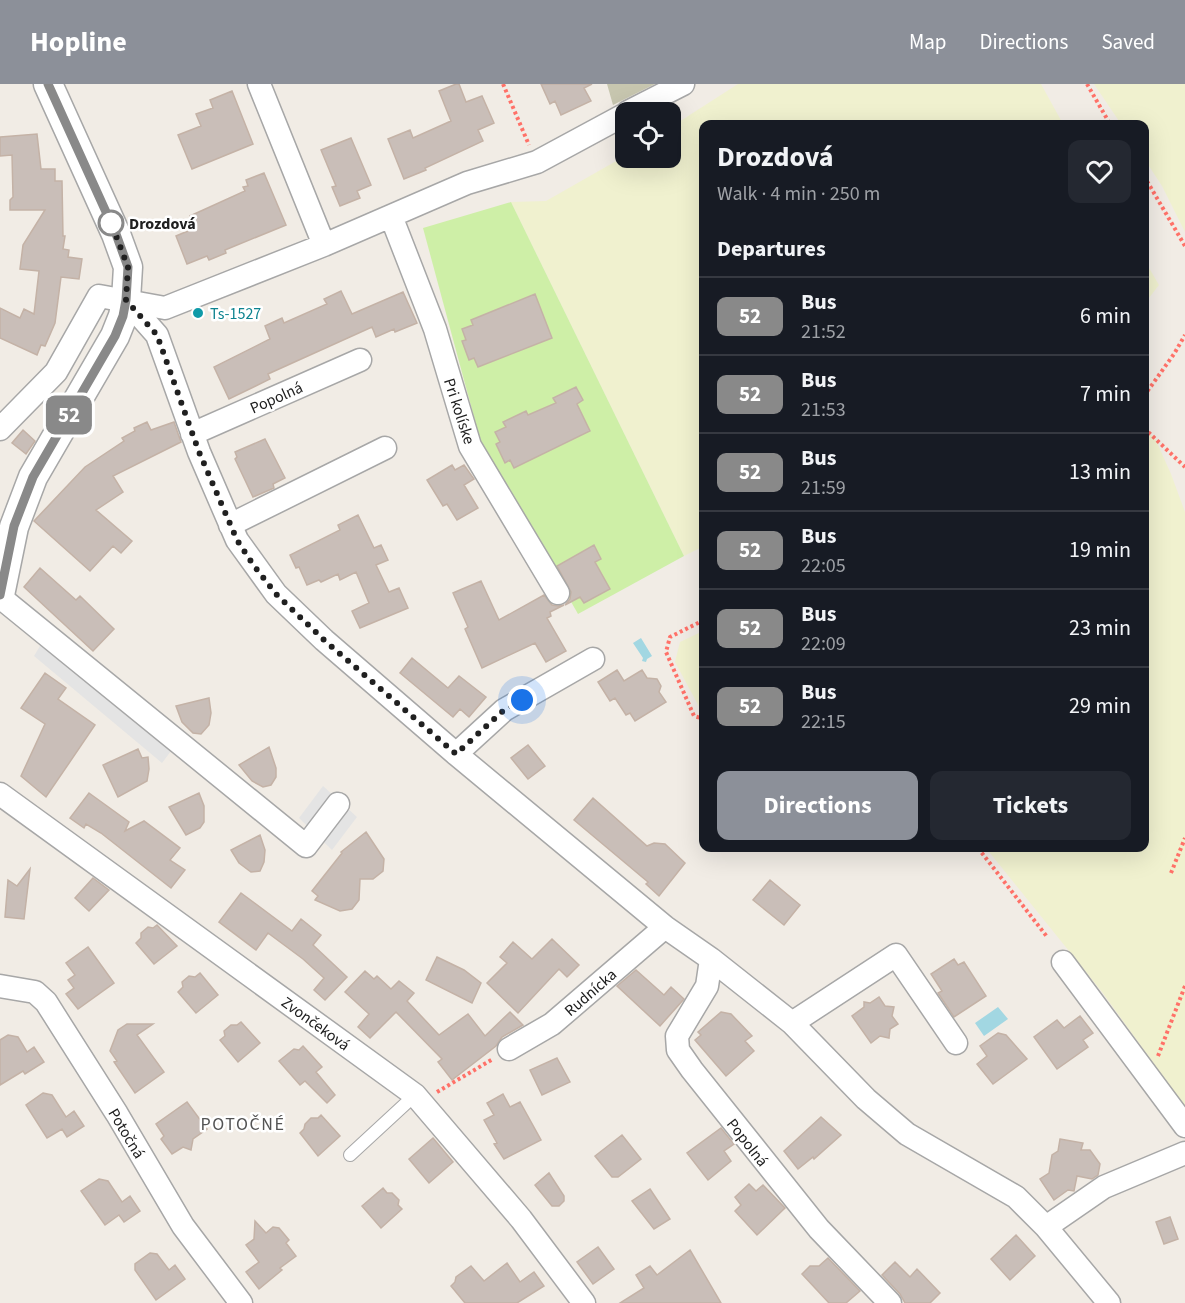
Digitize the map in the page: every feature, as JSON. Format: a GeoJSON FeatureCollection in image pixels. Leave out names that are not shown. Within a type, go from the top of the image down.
{"type":"FeatureCollection","features":[{"type":"Feature","properties":{"kind":"street"},"geometry":{"type":"LineString","coordinates":[[48,84],[116,234],[128,267],[126,300],[123,316],[115,336],[33,477],[14,526],[0,596],[306,846],[338,804]]}},
{"type":"Feature","properties":{"kind":"street"},"geometry":{"type":"LineString","coordinates":[[259,84],[324,245]]}},
{"type":"Feature","properties":{"kind":"street"},"geometry":{"type":"LineString","coordinates":[[648,102],[682,84]]}},
{"type":"Feature","properties":{"kind":"street"},"geometry":{"type":"LineString","coordinates":[[0,429],[56,372],[99,296],[165,308],[324,245],[467,183],[537,162],[615,120]]}},
{"type":"Feature","properties":{"kind":"street","name":"Pri kolíske"},"geometry":{"type":"LineString","coordinates":[[391,216],[435,329],[470,446],[558,593]]}},
{"type":"Feature","properties":{"kind":"street"},"geometry":{"type":"LineString","coordinates":[[126,300],[157,335],[192,434],[230,525],[242,549],[276,594],[324,640],[456,754],[665,927],[711,959],[792,1023],[866,1099],[906,1134],[1016,1197],[1046,1227],[1109,1303]]}},
{"type":"Feature","properties":{"kind":"street","name":"Popolná"},"geometry":{"type":"LineString","coordinates":[[192,434],[360,360]]}},
{"type":"Feature","properties":{"kind":"street"},"geometry":{"type":"LineString","coordinates":[[230,525],[385,448]]}},
{"type":"Feature","properties":{"kind":"street"},"geometry":{"type":"LineString","coordinates":[[456,754],[504,710],[593,659]]}},
{"type":"Feature","properties":{"kind":"street","name":"Zvončeková"},"geometry":{"type":"LineString","coordinates":[[0,794],[425,1094],[584,1303]]}},
{"type":"Feature","properties":{"kind":"street","name":"Rudnícka"},"geometry":{"type":"LineString","coordinates":[[509,1049],[552,1024],[665,927]]}},
{"type":"Feature","properties":{"kind":"street"},"geometry":{"type":"LineString","coordinates":[[792,1023],[896,955],[956,1043]]}},
{"type":"Feature","properties":{"kind":"street","name":"Popolná"},"geometry":{"type":"LineString","coordinates":[[711,959],[707,986],[677,1036],[678,1050],[819,1229],[890,1303]]}},
{"type":"Feature","properties":{"kind":"street"},"geometry":{"type":"LineString","coordinates":[[1063,962],[1185,1126]]}},
{"type":"Feature","properties":{"kind":"street","name":"Potočná"},"geometry":{"type":"LineString","coordinates":[[0,986],[35,992],[46,1002],[117,1114],[183,1226],[241,1303]]}},
{"type":"Feature","properties":{"kind":"street"},"geometry":{"type":"LineString","coordinates":[[1046,1227],[1104,1187],[1185,1153]]}},
{"type":"Feature","properties":{"kind":"lane"},"geometry":{"type":"LineString","coordinates":[[350,1155],[425,1094]]}},
{"type":"Feature","properties":{"kind":"path"},"geometry":{"type":"LineString","coordinates":[[503,84],[537,162]]}},
{"type":"Feature","properties":{"kind":"path"},"geometry":{"type":"LineString","coordinates":[[1087,84],[1108,120]]}},
{"type":"Feature","properties":{"kind":"path"},"geometry":{"type":"LineString","coordinates":[[1149,185],[1185,246]]}},
{"type":"Feature","properties":{"kind":"path"},"geometry":{"type":"LineString","coordinates":[[1149,389],[1185,335]]}},
{"type":"Feature","properties":{"kind":"path"},"geometry":{"type":"LineString","coordinates":[[1149,433],[1185,467]]}},
{"type":"Feature","properties":{"kind":"path"},"geometry":{"type":"LineString","coordinates":[[699,622],[670,637],[666,652],[694,716],[699,718]]}},
{"type":"Feature","properties":{"kind":"path"},"geometry":{"type":"LineString","coordinates":[[1170,873],[1185,838]]}},
{"type":"Feature","properties":{"kind":"path"},"geometry":{"type":"LineString","coordinates":[[981,852],[1048,938]]}},
{"type":"Feature","properties":{"kind":"path"},"geometry":{"type":"LineString","coordinates":[[1150,1077],[1185,986]]}},
{"type":"Feature","properties":{"kind":"path"},"geometry":{"type":"LineString","coordinates":[[425,1094],[509,1049]]}},
{"type":"Feature","properties":{"kind":"shaded area"},"geometry":{"type":"Polygon","coordinates":[[[607,84],[655,84],[615,102],[613,105],[607,84]]]}},
{"type":"Feature","properties":{"kind":"shaded area"},"geometry":{"type":"Polygon","coordinates":[[[738,84],[1041,84],[1061,120],[699,120],[699,548],[684,556],[511,202],[546,201],[615,162],[615,168],[681,168],[681,121],[738,84]]]}},
{"type":"Feature","properties":{"kind":"shaded area"},"geometry":{"type":"Polygon","coordinates":[[[1094,84],[1185,84],[1185,232],[1162,186],[1149,166],[1149,120],[1118,120],[1094,84]]]}},
{"type":"Feature","properties":{"kind":"shaded area"},"geometry":{"type":"Polygon","coordinates":[[[1149,268],[1159,285],[1149,298],[1149,268]]]}},
{"type":"Feature","properties":{"kind":"shaded area"},"geometry":{"type":"Polygon","coordinates":[[[1149,435],[1154,436],[1185,512],[1185,1107],[1102,992],[989,852],[1149,852],[1149,435]]]}},
{"type":"Feature","properties":{"kind":"shaded area"},"geometry":{"type":"Polygon","coordinates":[[[699,633],[699,707],[675,662],[680,642],[699,633]]]}},
{"type":"Feature","properties":{"kind":"shaded area"},"geometry":{"type":"Polygon","coordinates":[[[43,641],[171,751],[162,763],[34,656],[43,641]]]}},
{"type":"Feature","properties":{"kind":"shaded area"},"geometry":{"type":"Polygon","coordinates":[[[323,786],[357,817],[332,850],[299,818],[323,786]]]}},
{"type":"Feature","properties":{"kind":"green space"},"geometry":{"type":"Polygon","coordinates":[[[511,202],[684,556],[578,614],[481,443],[423,228],[511,202]]]}},
{"type":"Feature","properties":{"kind":"water"},"geometry":{"type":"Polygon","coordinates":[[[641,638],[652,656],[646,662],[642,661],[643,658],[633,643],[641,638]]]}},
{"type":"Feature","properties":{"kind":"water"},"geometry":{"type":"Polygon","coordinates":[[[998,1007],[1008,1019],[984,1036],[975,1023],[998,1007]]]}},
{"type":"Feature","properties":{"kind":"building"},"geometry":{"type":"Polygon","coordinates":[[[459,84],[466,102],[482,96],[494,123],[478,130],[483,141],[404,179],[388,139],[410,130],[413,138],[451,121],[439,91],[459,84]]]}},
{"type":"Feature","properties":{"kind":"building"},"geometry":{"type":"Polygon","coordinates":[[[541,84],[592,84],[584,88],[591,101],[561,115],[555,101],[550,104],[541,84]]]}},
{"type":"Feature","properties":{"kind":"building"},"geometry":{"type":"Polygon","coordinates":[[[232,91],[253,144],[192,169],[178,135],[201,126],[196,114],[213,108],[210,100],[232,91]]]}},
{"type":"Feature","properties":{"kind":"building"},"geometry":{"type":"Polygon","coordinates":[[[37,134],[41,169],[55,169],[55,181],[62,181],[63,236],[65,236],[63,249],[69,250],[68,257],[82,259],[79,279],[61,277],[55,323],[45,346],[41,345],[37,355],[0,338],[0,308],[20,318],[24,309],[34,314],[39,271],[20,269],[23,245],[45,210],[10,210],[10,200],[13,197],[12,155],[0,156],[0,137],[37,134]]]}},
{"type":"Feature","properties":{"kind":"building"},"geometry":{"type":"Polygon","coordinates":[[[351,138],[371,185],[357,191],[360,198],[340,206],[332,187],[336,186],[321,150],[351,138]]]}},
{"type":"Feature","properties":{"kind":"building"},"geometry":{"type":"Polygon","coordinates":[[[264,173],[286,225],[225,250],[226,253],[209,260],[207,256],[187,264],[176,236],[195,228],[190,216],[245,191],[243,187],[248,186],[246,180],[264,173]]]}},
{"type":"Feature","properties":{"kind":"building"},"geometry":{"type":"Polygon","coordinates":[[[341,291],[352,314],[403,292],[417,323],[376,337],[372,327],[268,374],[270,379],[229,399],[214,367],[270,339],[265,326],[282,318],[284,323],[327,304],[324,299],[341,291]]]}},
{"type":"Feature","properties":{"kind":"building"},"geometry":{"type":"Polygon","coordinates":[[[535,294],[552,338],[478,367],[474,358],[469,360],[462,341],[466,340],[462,329],[473,325],[471,320],[535,294]]]}},
{"type":"Feature","properties":{"kind":"building"},"geometry":{"type":"Polygon","coordinates":[[[576,387],[583,400],[577,404],[590,431],[514,468],[510,460],[505,463],[496,444],[500,442],[495,432],[506,427],[503,422],[526,411],[528,415],[556,403],[553,398],[576,387]]]}},
{"type":"Feature","properties":{"kind":"building"},"geometry":{"type":"Polygon","coordinates":[[[147,422],[151,430],[174,422],[181,442],[113,476],[123,492],[96,510],[132,541],[121,553],[113,546],[90,571],[34,521],[85,467],[124,441],[122,438],[135,431],[134,428],[147,422]]]}},
{"type":"Feature","properties":{"kind":"building"},"geometry":{"type":"Polygon","coordinates":[[[23,430],[35,441],[26,454],[12,443],[23,430]]]}},
{"type":"Feature","properties":{"kind":"building"},"geometry":{"type":"Polygon","coordinates":[[[265,439],[285,478],[273,484],[274,488],[253,497],[235,459],[237,457],[235,452],[265,439]]]}},
{"type":"Feature","properties":{"kind":"building"},"geometry":{"type":"Polygon","coordinates":[[[452,465],[455,470],[464,465],[474,479],[464,485],[478,508],[457,520],[447,504],[443,506],[427,480],[452,465]]]}},
{"type":"Feature","properties":{"kind":"building"},"geometry":{"type":"Polygon","coordinates":[[[358,515],[374,548],[381,545],[388,560],[376,565],[389,592],[399,588],[408,608],[360,628],[352,611],[369,603],[356,572],[340,580],[338,574],[321,582],[319,580],[307,585],[299,567],[296,568],[290,555],[340,530],[338,525],[358,515]]]}},
{"type":"Feature","properties":{"kind":"building"},"geometry":{"type":"Polygon","coordinates":[[[594,545],[601,559],[595,562],[610,589],[584,603],[580,597],[565,605],[570,599],[571,592],[557,566],[594,545]]]}},
{"type":"Feature","properties":{"kind":"building"},"geometry":{"type":"Polygon","coordinates":[[[40,568],[76,600],[80,596],[114,629],[93,651],[24,587],[40,568]]]}},
{"type":"Feature","properties":{"kind":"building"},"geometry":{"type":"Polygon","coordinates":[[[481,581],[499,620],[544,595],[552,605],[564,605],[550,612],[551,616],[547,618],[566,651],[546,662],[535,643],[482,668],[453,593],[481,581]]]}},
{"type":"Feature","properties":{"kind":"building"},"geometry":{"type":"Polygon","coordinates":[[[412,658],[448,688],[459,676],[486,697],[469,717],[460,709],[453,717],[400,673],[412,658]]]}},
{"type":"Feature","properties":{"kind":"building"},"geometry":{"type":"Polygon","coordinates":[[[617,670],[624,681],[642,670],[647,678],[657,679],[661,686],[659,692],[666,702],[635,721],[630,713],[626,715],[615,698],[610,701],[598,682],[617,670]]]}},
{"type":"Feature","properties":{"kind":"building"},"geometry":{"type":"Polygon","coordinates":[[[45,673],[66,688],[58,699],[95,725],[46,797],[21,776],[45,724],[21,708],[45,673]]]}},
{"type":"Feature","properties":{"kind":"building"},"geometry":{"type":"Polygon","coordinates":[[[209,698],[211,713],[209,725],[201,734],[193,733],[182,722],[176,706],[209,698]]]}},
{"type":"Feature","properties":{"kind":"building"},"geometry":{"type":"Polygon","coordinates":[[[528,745],[545,766],[528,779],[511,758],[528,745]]]}},
{"type":"Feature","properties":{"kind":"building"},"geometry":{"type":"Polygon","coordinates":[[[269,747],[276,768],[276,777],[271,785],[263,787],[252,781],[239,765],[269,747]]]}},
{"type":"Feature","properties":{"kind":"building"},"geometry":{"type":"Polygon","coordinates":[[[138,749],[142,758],[148,757],[147,781],[118,797],[103,765],[138,749]]]}},
{"type":"Feature","properties":{"kind":"building"},"geometry":{"type":"Polygon","coordinates":[[[89,793],[129,822],[125,831],[144,821],[180,848],[170,860],[185,870],[171,888],[101,833],[86,824],[84,828],[70,818],[89,793]]]}},
{"type":"Feature","properties":{"kind":"building"},"geometry":{"type":"Polygon","coordinates":[[[199,793],[204,806],[204,822],[200,828],[186,835],[169,807],[199,793]]]}},
{"type":"Feature","properties":{"kind":"building"},"geometry":{"type":"Polygon","coordinates":[[[593,798],[647,846],[654,843],[665,844],[685,863],[659,896],[646,884],[648,882],[574,820],[593,798]]]}},
{"type":"Feature","properties":{"kind":"building"},"geometry":{"type":"Polygon","coordinates":[[[366,832],[384,859],[383,871],[373,879],[360,879],[359,900],[352,909],[340,911],[315,900],[318,896],[312,891],[341,852],[366,832]]]}},
{"type":"Feature","properties":{"kind":"building"},"geometry":{"type":"Polygon","coordinates":[[[260,835],[265,850],[264,862],[260,871],[251,872],[239,863],[231,850],[260,835]]]}},
{"type":"Feature","properties":{"kind":"building"},"geometry":{"type":"Polygon","coordinates":[[[30,869],[24,919],[5,917],[8,880],[17,886],[30,869]]]}},
{"type":"Feature","properties":{"kind":"building"},"geometry":{"type":"Polygon","coordinates":[[[93,878],[109,890],[89,911],[75,898],[93,878]]]}},
{"type":"Feature","properties":{"kind":"building"},"geometry":{"type":"Polygon","coordinates":[[[770,880],[800,905],[784,925],[753,900],[770,880]]]}},
{"type":"Feature","properties":{"kind":"building"},"geometry":{"type":"Polygon","coordinates":[[[241,893],[292,931],[301,919],[321,935],[313,945],[347,977],[325,1000],[314,990],[324,978],[268,933],[256,950],[219,922],[241,893]]]}},
{"type":"Feature","properties":{"kind":"building"},"geometry":{"type":"Polygon","coordinates":[[[157,925],[177,946],[154,964],[136,943],[141,938],[141,933],[148,927],[153,928],[157,925]]]}},
{"type":"Feature","properties":{"kind":"building"},"geometry":{"type":"Polygon","coordinates":[[[552,939],[579,965],[567,977],[559,969],[518,1013],[487,983],[507,963],[500,957],[513,942],[532,959],[552,939]]]}},
{"type":"Feature","properties":{"kind":"building"},"geometry":{"type":"Polygon","coordinates":[[[88,947],[114,983],[78,1009],[66,994],[74,988],[68,980],[75,975],[66,963],[88,947]]]}},
{"type":"Feature","properties":{"kind":"building"},"geometry":{"type":"Polygon","coordinates":[[[437,957],[464,970],[481,983],[472,1003],[426,980],[437,957]]]}},
{"type":"Feature","properties":{"kind":"building"},"geometry":{"type":"Polygon","coordinates":[[[954,959],[958,965],[964,962],[986,996],[954,1017],[938,993],[942,991],[931,974],[954,959]]]}},
{"type":"Feature","properties":{"kind":"building"},"geometry":{"type":"Polygon","coordinates":[[[636,970],[664,995],[671,987],[684,999],[660,1026],[617,986],[636,970]]]}},
{"type":"Feature","properties":{"kind":"building"},"geometry":{"type":"Polygon","coordinates":[[[365,971],[374,979],[377,976],[391,989],[399,981],[414,993],[407,1001],[439,1035],[468,1014],[485,1036],[510,1012],[523,1025],[502,1037],[496,1046],[452,1080],[438,1062],[442,1059],[396,1012],[370,1038],[358,1027],[369,1014],[345,992],[365,971]]]}},
{"type":"Feature","properties":{"kind":"building"},"geometry":{"type":"Polygon","coordinates":[[[200,973],[218,995],[196,1013],[178,992],[183,987],[182,982],[189,976],[195,977],[200,973]]]}},
{"type":"Feature","properties":{"kind":"building"},"geometry":{"type":"Polygon","coordinates":[[[879,997],[885,1006],[894,1007],[892,1016],[898,1024],[890,1029],[889,1038],[880,1036],[871,1043],[852,1016],[864,1007],[864,1002],[870,1003],[879,997]]]}},
{"type":"Feature","properties":{"kind":"building"},"geometry":{"type":"Polygon","coordinates":[[[721,1012],[731,1014],[752,1036],[745,1041],[754,1051],[726,1076],[695,1040],[701,1035],[698,1032],[721,1012]]]}},
{"type":"Feature","properties":{"kind":"building"},"geometry":{"type":"Polygon","coordinates":[[[1080,1016],[1093,1033],[1083,1040],[1088,1047],[1057,1069],[1034,1037],[1057,1020],[1064,1028],[1080,1016]]]}},
{"type":"Feature","properties":{"kind":"building"},"geometry":{"type":"Polygon","coordinates":[[[241,1022],[260,1043],[238,1062],[220,1040],[225,1036],[224,1031],[231,1025],[241,1022]]]}},
{"type":"Feature","properties":{"kind":"building"},"geometry":{"type":"Polygon","coordinates":[[[127,1024],[153,1024],[137,1035],[164,1072],[135,1093],[114,1062],[117,1061],[110,1051],[118,1030],[127,1024]]]}},
{"type":"Feature","properties":{"kind":"building"},"geometry":{"type":"Polygon","coordinates":[[[998,1033],[1006,1035],[1027,1059],[993,1084],[977,1064],[987,1056],[980,1046],[998,1033]]]}},
{"type":"Feature","properties":{"kind":"building"},"geometry":{"type":"Polygon","coordinates":[[[8,1035],[18,1037],[27,1052],[34,1047],[44,1062],[25,1074],[23,1071],[0,1085],[0,1040],[8,1035]]]}},
{"type":"Feature","properties":{"kind":"building"},"geometry":{"type":"Polygon","coordinates":[[[303,1046],[322,1067],[316,1072],[335,1095],[327,1103],[305,1081],[300,1085],[279,1061],[294,1049],[299,1050],[303,1046]]]}},
{"type":"Feature","properties":{"kind":"building"},"geometry":{"type":"Polygon","coordinates":[[[557,1058],[570,1082],[542,1095],[530,1070],[557,1058]]]}},
{"type":"Feature","properties":{"kind":"building"},"geometry":{"type":"Polygon","coordinates":[[[43,1093],[52,1095],[66,1117],[74,1111],[84,1126],[67,1137],[62,1129],[47,1138],[26,1105],[43,1093]]]}},
{"type":"Feature","properties":{"kind":"building"},"geometry":{"type":"Polygon","coordinates":[[[503,1094],[510,1107],[520,1102],[541,1140],[504,1159],[494,1144],[497,1143],[484,1120],[494,1115],[487,1103],[503,1094]]]}},
{"type":"Feature","properties":{"kind":"building"},"geometry":{"type":"Polygon","coordinates":[[[187,1102],[207,1129],[193,1139],[191,1150],[183,1147],[172,1154],[161,1139],[164,1136],[156,1124],[187,1102]]]}},
{"type":"Feature","properties":{"kind":"building"},"geometry":{"type":"Polygon","coordinates":[[[321,1115],[340,1136],[318,1156],[300,1133],[311,1118],[318,1118],[321,1115]]]}},
{"type":"Feature","properties":{"kind":"building"},"geometry":{"type":"Polygon","coordinates":[[[821,1117],[841,1135],[814,1159],[813,1157],[798,1169],[784,1151],[821,1117]]]}},
{"type":"Feature","properties":{"kind":"building"},"geometry":{"type":"Polygon","coordinates":[[[721,1128],[734,1144],[724,1151],[731,1161],[708,1180],[687,1153],[721,1128]]]}},
{"type":"Feature","properties":{"kind":"building"},"geometry":{"type":"Polygon","coordinates":[[[622,1135],[641,1159],[618,1177],[612,1177],[595,1156],[622,1135]]]}},
{"type":"Feature","properties":{"kind":"building"},"geometry":{"type":"Polygon","coordinates":[[[433,1138],[453,1162],[429,1183],[409,1159],[433,1138]]]}},
{"type":"Feature","properties":{"kind":"building"},"geometry":{"type":"Polygon","coordinates":[[[1060,1139],[1083,1143],[1081,1150],[1090,1150],[1100,1164],[1098,1175],[1092,1179],[1077,1176],[1074,1191],[1068,1190],[1054,1200],[1040,1179],[1049,1173],[1052,1155],[1058,1151],[1060,1139]]]}},
{"type":"Feature","properties":{"kind":"building"},"geometry":{"type":"Polygon","coordinates":[[[549,1173],[564,1196],[564,1201],[559,1206],[552,1206],[535,1185],[549,1173]]]}},
{"type":"Feature","properties":{"kind":"building"},"geometry":{"type":"Polygon","coordinates":[[[99,1179],[108,1181],[122,1202],[130,1196],[140,1211],[124,1222],[119,1215],[105,1225],[81,1191],[99,1179]]]}},
{"type":"Feature","properties":{"kind":"building"},"geometry":{"type":"Polygon","coordinates":[[[749,1184],[756,1191],[763,1185],[785,1208],[757,1235],[735,1211],[741,1205],[735,1197],[749,1184]]]}},
{"type":"Feature","properties":{"kind":"building"},"geometry":{"type":"Polygon","coordinates":[[[383,1188],[399,1200],[398,1205],[402,1209],[381,1228],[362,1206],[383,1188]]]}},
{"type":"Feature","properties":{"kind":"building"},"geometry":{"type":"Polygon","coordinates":[[[650,1189],[670,1219],[654,1229],[632,1201],[650,1189]]]}},
{"type":"Feature","properties":{"kind":"building"},"geometry":{"type":"Polygon","coordinates":[[[1170,1217],[1178,1239],[1164,1244],[1156,1222],[1170,1217]]]}},
{"type":"Feature","properties":{"kind":"building"},"geometry":{"type":"Polygon","coordinates":[[[255,1221],[266,1233],[273,1227],[279,1228],[289,1240],[286,1243],[296,1256],[259,1289],[246,1272],[259,1262],[246,1245],[254,1239],[255,1221]]]}},
{"type":"Feature","properties":{"kind":"building"},"geometry":{"type":"Polygon","coordinates":[[[1016,1235],[1035,1256],[1010,1280],[991,1259],[1016,1235]]]}},
{"type":"Feature","properties":{"kind":"building"},"geometry":{"type":"Polygon","coordinates":[[[598,1247],[614,1269],[593,1284],[577,1262],[598,1247]]]}},
{"type":"Feature","properties":{"kind":"building"},"geometry":{"type":"Polygon","coordinates":[[[690,1250],[721,1303],[620,1303],[644,1288],[636,1275],[650,1266],[657,1275],[690,1250]]]}},
{"type":"Feature","properties":{"kind":"building"},"geometry":{"type":"Polygon","coordinates":[[[150,1253],[157,1254],[169,1270],[175,1265],[185,1279],[156,1300],[135,1270],[135,1264],[150,1253]]]}},
{"type":"Feature","properties":{"kind":"building"},"geometry":{"type":"Polygon","coordinates":[[[828,1258],[860,1291],[846,1303],[829,1303],[802,1274],[810,1266],[819,1266],[828,1258]]]}},
{"type":"Feature","properties":{"kind":"building"},"geometry":{"type":"Polygon","coordinates":[[[895,1262],[910,1277],[917,1269],[940,1293],[930,1303],[905,1303],[900,1294],[882,1275],[895,1262]]]}},
{"type":"Feature","properties":{"kind":"building"},"geometry":{"type":"Polygon","coordinates":[[[507,1263],[520,1282],[534,1272],[544,1286],[517,1303],[465,1303],[451,1286],[456,1277],[471,1266],[484,1281],[507,1263]]]}},
{"type":"Feature","properties":{"kind":"bus line","name":"52"},"geometry":{"type":"LineString","coordinates":[[0,595],[14,526],[33,477],[115,336],[123,316],[126,300],[128,267],[116,234],[48,84]]}},
{"type":"Feature","properties":{"kind":"place","name":"Drozdová"},"geometry":{"type":"Point","coordinates":[111,223]}},
{"type":"Feature","properties":{"kind":"place","name":"Ts-1527"},"geometry":{"type":"Point","coordinates":[198,313]}},
{"type":"Feature","properties":{"kind":"district","name":"POTOČNÉ"},"geometry":{"type":"Point","coordinates":[243,1124]}},
{"type":"Feature","properties":{"kind":"route"},"geometry":{"type":"LineString","coordinates":[[111,223],[110,220],[128,267],[126,300],[157,335],[199,452],[237,540],[276,594],[324,640],[456,754],[504,710],[522,700]]}}]}
